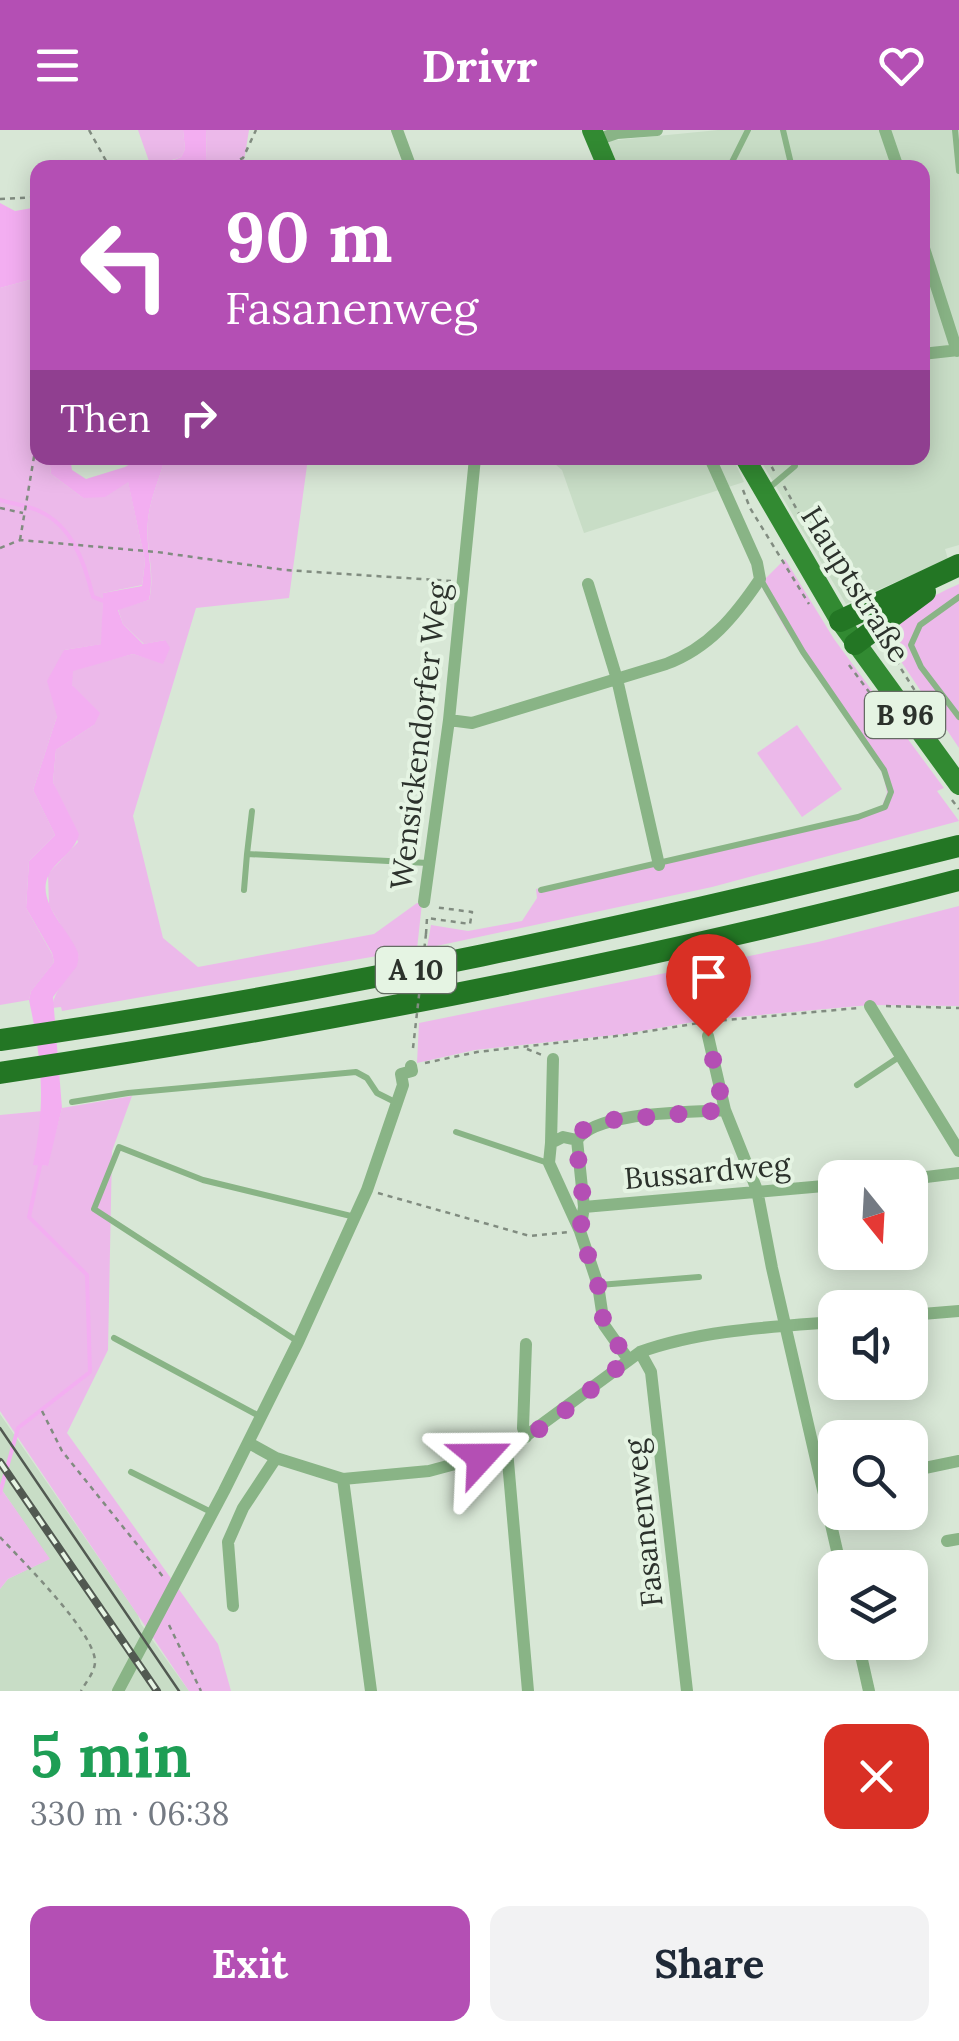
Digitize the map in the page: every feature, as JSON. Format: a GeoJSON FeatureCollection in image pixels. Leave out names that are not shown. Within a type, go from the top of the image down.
{"type":"FeatureCollection","features":[{"type":"Feature","properties":{"kind":"highway"},"geometry":{"type":"LineString","coordinates":[[840,621],[959,565]]}},
{"type":"Feature","properties":{"kind":"highway"},"geometry":{"type":"LineString","coordinates":[[856,644],[911,600],[959,576]]}},
{"type":"Feature","properties":{"kind":"highway","name":"A 10"},"geometry":{"type":"LineString","coordinates":[[0,1040],[446,964],[744,899],[959,846]]}},
{"type":"Feature","properties":{"kind":"highway","name":"A 10"},"geometry":{"type":"LineString","coordinates":[[0,1073],[306,1023],[518,982],[959,880]]}},
{"type":"Feature","properties":{"kind":"main road"},"geometry":{"type":"LineString","coordinates":[[594,135],[605,160]]}},
{"type":"Feature","properties":{"kind":"main road","name":"Hauptstraße"},"geometry":{"type":"LineString","coordinates":[[754,465],[776,483],[840,621],[958,785]]}},
{"type":"Feature","properties":{"kind":"street"},"geometry":{"type":"LineString","coordinates":[[397,130],[408,160]]}},
{"type":"Feature","properties":{"kind":"street"},"geometry":{"type":"LineString","coordinates":[[594,135],[657,130]]}},
{"type":"Feature","properties":{"kind":"street"},"geometry":{"type":"LineString","coordinates":[[885,130],[895,160]]}},
{"type":"Feature","properties":{"kind":"street"},"geometry":{"type":"LineString","coordinates":[[930,266],[958,351],[930,353]]}},
{"type":"Feature","properties":{"kind":"street","name":"Wensickendorfer Weg"},"geometry":{"type":"LineString","coordinates":[[430,905],[429,864],[474,465]]}},
{"type":"Feature","properties":{"kind":"street"},"geometry":{"type":"LineString","coordinates":[[448,720],[472,723],[617,679],[696,652],[720,631],[760,579],[757,563],[713,465]]}},
{"type":"Feature","properties":{"kind":"street"},"geometry":{"type":"LineString","coordinates":[[588,584],[617,679],[658,865]]}},
{"type":"Feature","properties":{"kind":"street"},"geometry":{"type":"LineString","coordinates":[[870,1006],[959,1150]]}},
{"type":"Feature","properties":{"kind":"street"},"geometry":{"type":"LineString","coordinates":[[708,1036],[724,1110],[757,1190],[838,1550]]}},
{"type":"Feature","properties":{"kind":"street","name":"Fasanenweg"},"geometry":{"type":"LineString","coordinates":[[553,1059],[549,1163],[580,1231],[598,1285],[604,1325],[651,1372],[687,1691]]}},
{"type":"Feature","properties":{"kind":"street"},"geometry":{"type":"LineString","coordinates":[[118,1691],[174,1589],[298,1342],[367,1190],[403,1085],[401,1074],[412,1071],[411,1066]]}},
{"type":"Feature","properties":{"kind":"street"},"geometry":{"type":"LineString","coordinates":[[551,1142],[563,1138],[576,1140],[583,1130],[612,1120],[724,1110]]}},
{"type":"Feature","properties":{"kind":"street","name":"Fasanenweg"},"geometry":{"type":"LineString","coordinates":[[576,1140],[584,1207],[580,1231]]}},
{"type":"Feature","properties":{"kind":"street"},"geometry":{"type":"LineString","coordinates":[[928,1177],[959,1173]]}},
{"type":"Feature","properties":{"kind":"street","name":"Bussardweg"},"geometry":{"type":"LineString","coordinates":[[584,1207],[818,1186]]}},
{"type":"Feature","properties":{"kind":"street"},"geometry":{"type":"LineString","coordinates":[[928,1314],[959,1311]]}},
{"type":"Feature","properties":{"kind":"street"},"geometry":{"type":"LineString","coordinates":[[249,1443],[276,1458],[342,1479],[429,1472],[507,1450],[634,1356],[704,1336],[818,1323]]}},
{"type":"Feature","properties":{"kind":"street"},"geometry":{"type":"LineString","coordinates":[[526,1344],[526,1436]]}},
{"type":"Feature","properties":{"kind":"street"},"geometry":{"type":"LineString","coordinates":[[507,1450],[528,1691]]}},
{"type":"Feature","properties":{"kind":"street"},"geometry":{"type":"LineString","coordinates":[[233,1606],[228,1542],[243,1508],[276,1458]]}},
{"type":"Feature","properties":{"kind":"street"},"geometry":{"type":"LineString","coordinates":[[928,1467],[959,1461]]}},
{"type":"Feature","properties":{"kind":"street"},"geometry":{"type":"LineString","coordinates":[[342,1479],[372,1691]]}},
{"type":"Feature","properties":{"kind":"street"},"geometry":{"type":"LineString","coordinates":[[862,1660],[869,1691]]}},
{"type":"Feature","properties":{"kind":"lane"},"geometry":{"type":"LineString","coordinates":[[733,160],[748,130]]}},
{"type":"Feature","properties":{"kind":"lane"},"geometry":{"type":"LineString","coordinates":[[783,130],[790,160]]}},
{"type":"Feature","properties":{"kind":"lane"},"geometry":{"type":"LineString","coordinates":[[954,130],[959,171]]}},
{"type":"Feature","properties":{"kind":"lane"},"geometry":{"type":"LineString","coordinates":[[776,483],[796,465]]}},
{"type":"Feature","properties":{"kind":"lane"},"geometry":{"type":"LineString","coordinates":[[541,890],[874,813],[885,807],[889,781],[884,770],[802,652],[760,579]]}},
{"type":"Feature","properties":{"kind":"lane"},"geometry":{"type":"LineString","coordinates":[[959,597],[920,625],[911,645],[921,667],[959,717]]}},
{"type":"Feature","properties":{"kind":"lane"},"geometry":{"type":"LineString","coordinates":[[244,890],[252,811]]}},
{"type":"Feature","properties":{"kind":"lane"},"geometry":{"type":"LineString","coordinates":[[247,854],[429,864]]}},
{"type":"Feature","properties":{"kind":"lane"},"geometry":{"type":"LineString","coordinates":[[857,1085],[900,1056]]}},
{"type":"Feature","properties":{"kind":"lane"},"geometry":{"type":"LineString","coordinates":[[72,1102],[128,1093],[356,1072],[367,1078],[376,1093],[396,1102]]}},
{"type":"Feature","properties":{"kind":"lane"},"geometry":{"type":"LineString","coordinates":[[456,1132],[549,1163]]}},
{"type":"Feature","properties":{"kind":"lane"},"geometry":{"type":"LineString","coordinates":[[298,1342],[94,1209],[119,1147],[203,1180],[355,1217]]}},
{"type":"Feature","properties":{"kind":"lane"},"geometry":{"type":"LineString","coordinates":[[598,1285],[698,1276]]}},
{"type":"Feature","properties":{"kind":"lane"},"geometry":{"type":"LineString","coordinates":[[114,1338],[262,1418]]}},
{"type":"Feature","properties":{"kind":"lane"},"geometry":{"type":"LineString","coordinates":[[132,1472],[212,1512]]}},
{"type":"Feature","properties":{"kind":"path"},"geometry":{"type":"LineString","coordinates":[[89,130],[106,160]]}},
{"type":"Feature","properties":{"kind":"path"},"geometry":{"type":"LineString","coordinates":[[239,160],[256,130]]}},
{"type":"Feature","properties":{"kind":"path"},"geometry":{"type":"LineString","coordinates":[[0,199],[30,197]]}},
{"type":"Feature","properties":{"kind":"path"},"geometry":{"type":"LineString","coordinates":[[20,540],[33,465]]}},
{"type":"Feature","properties":{"kind":"path"},"geometry":{"type":"LineString","coordinates":[[770,465],[776,483],[810,535]]}},
{"type":"Feature","properties":{"kind":"path"},"geometry":{"type":"LineString","coordinates":[[0,508],[25,513]]}},
{"type":"Feature","properties":{"kind":"path"},"geometry":{"type":"LineString","coordinates":[[0,548],[20,540],[157,552],[285,570],[462,582]]}},
{"type":"Feature","properties":{"kind":"path"},"geometry":{"type":"LineString","coordinates":[[838,584],[861,594]]}},
{"type":"Feature","properties":{"kind":"path"},"geometry":{"type":"LineString","coordinates":[[888,635],[893,656],[937,726]]}},
{"type":"Feature","properties":{"kind":"path"},"geometry":{"type":"LineString","coordinates":[[430,905],[434,919]]}},
{"type":"Feature","properties":{"kind":"path","name":"Wensickendorfer Weg"},"geometry":{"type":"LineString","coordinates":[[413,1048],[428,918],[470,924],[472,912],[430,905]]}},
{"type":"Feature","properties":{"kind":"path"},"geometry":{"type":"LineString","coordinates":[[411,1066],[477,1052],[705,1022],[870,1006],[959,1008]]}},
{"type":"Feature","properties":{"kind":"path"},"geometry":{"type":"LineString","coordinates":[[526,1048],[553,1059]]}},
{"type":"Feature","properties":{"kind":"path"},"geometry":{"type":"LineString","coordinates":[[367,1190],[530,1236],[580,1231]]}},
{"type":"Feature","properties":{"kind":"path"},"geometry":{"type":"LineString","coordinates":[[42,1411],[62,1452],[174,1589]]}},
{"type":"Feature","properties":{"kind":"path"},"geometry":{"type":"LineString","coordinates":[[0,1536],[72,1616],[91,1644],[94,1669],[81,1691]]}},
{"type":"Feature","properties":{"kind":"path"},"geometry":{"type":"LineString","coordinates":[[162,1612],[202,1691]]}},
{"type":"Feature","properties":{"kind":"shaded area"},"geometry":{"type":"Polygon","coordinates":[[[138,130],[183,130],[185,149],[181,157],[149,160],[138,130]]]}},
{"type":"Feature","properties":{"kind":"shaded area"},"geometry":{"type":"Polygon","coordinates":[[[183,130],[206,130],[207,160],[174,160],[185,149],[183,130]]]}},
{"type":"Feature","properties":{"kind":"shaded area"},"geometry":{"type":"Polygon","coordinates":[[[206,130],[249,130],[244,160],[207,160],[206,130]]]}},
{"type":"Feature","properties":{"kind":"shaded area"},"geometry":{"type":"Polygon","coordinates":[[[718,130],[959,130],[959,545],[945,549],[948,559],[846,604],[763,465],[930,465],[930,160],[616,160],[607,141],[718,130]]]}},
{"type":"Feature","properties":{"kind":"shaded area"},"geometry":{"type":"Polygon","coordinates":[[[0,203],[15,211],[30,208],[30,280],[0,288],[0,203]]]}},
{"type":"Feature","properties":{"kind":"shaded area"},"geometry":{"type":"Polygon","coordinates":[[[30,280],[30,465],[50,465],[51,474],[83,498],[128,481],[145,561],[142,585],[103,593],[102,644],[64,650],[57,716],[33,790],[55,835],[29,861],[26,908],[54,962],[31,991],[29,1000],[0,1005],[0,288],[30,280]]]}},
{"type":"Feature","properties":{"kind":"shaded area"},"geometry":{"type":"Polygon","coordinates":[[[50,465],[71,465],[72,470],[86,479],[128,465],[163,465],[148,520],[149,600],[118,610],[123,624],[143,644],[165,640],[170,648],[163,664],[133,654],[73,671],[72,685],[100,713],[94,725],[56,750],[53,782],[79,834],[48,877],[46,889],[53,911],[79,955],[77,966],[53,997],[62,1108],[48,1166],[33,1165],[41,1082],[29,1000],[31,991],[54,962],[26,908],[29,861],[55,835],[33,790],[57,716],[47,681],[64,650],[101,644],[103,593],[142,586],[145,561],[128,482],[105,497],[83,498],[51,474],[50,465]]]}},
{"type":"Feature","properties":{"kind":"shaded area"},"geometry":{"type":"Polygon","coordinates":[[[163,465],[307,465],[289,598],[196,608],[133,816],[163,938],[198,967],[374,934],[422,903],[417,949],[62,1011],[61,1007],[52,1008],[79,955],[49,905],[48,874],[78,842],[53,782],[56,750],[94,725],[72,685],[72,670],[133,654],[163,663],[165,640],[144,644],[123,624],[118,609],[149,600],[148,520],[163,465]]]}},
{"type":"Feature","properties":{"kind":"shaded area"},"geometry":{"type":"Polygon","coordinates":[[[556,465],[736,465],[744,482],[584,533],[562,470],[556,465]]]}},
{"type":"Feature","properties":{"kind":"shaded area"},"geometry":{"type":"Polygon","coordinates":[[[785,559],[834,639],[944,788],[937,791],[959,821],[712,887],[427,948],[431,925],[468,931],[522,921],[537,898],[536,889],[638,869],[882,806],[887,793],[883,774],[786,630],[760,584],[785,559]]]}},
{"type":"Feature","properties":{"kind":"shaded area"},"geometry":{"type":"Polygon","coordinates":[[[959,584],[959,748],[896,654],[890,636],[896,623],[912,609],[959,584]]]}},
{"type":"Feature","properties":{"kind":"shaded area"},"geometry":{"type":"Polygon","coordinates":[[[797,725],[842,789],[802,817],[757,753],[797,725]]]}},
{"type":"Feature","properties":{"kind":"shaded area"},"geometry":{"type":"Polygon","coordinates":[[[959,906],[959,1006],[870,1005],[705,1020],[624,1034],[475,1050],[417,1063],[419,1023],[818,942],[959,906]]]}},
{"type":"Feature","properties":{"kind":"shaded area"},"geometry":{"type":"Polygon","coordinates":[[[132,1096],[112,1151],[108,1350],[67,1433],[218,1644],[231,1691],[189,1691],[0,1411],[0,1115],[43,1111],[34,1164],[47,1166],[62,1108],[132,1096]]]}},
{"type":"Feature","properties":{"kind":"shaded area"},"geometry":{"type":"Polygon","coordinates":[[[0,1414],[189,1691],[0,1691],[0,1589],[8,1579],[49,1559],[0,1487],[0,1414]]]}},
{"type":"Feature","properties":{"kind":"shaded area"},"geometry":{"type":"Polygon","coordinates":[[[0,1487],[50,1559],[8,1579],[0,1589],[0,1487]]]}},
{"type":"Feature","properties":{"kind":"waterway"},"geometry":{"type":"LineString","coordinates":[[0,500],[34,509],[61,526],[81,559],[93,597],[104,601]]}},
{"type":"Feature","properties":{"kind":"waterway"},"geometry":{"type":"LineString","coordinates":[[0,1493],[18,1428],[90,1372],[87,1275],[29,1217],[41,1161]]}},
{"type":"Feature","properties":{"kind":"tram line"},"geometry":{"type":"LineString","coordinates":[[0,1428],[179,1691]]}},
{"type":"Feature","properties":{"kind":"railway"},"geometry":{"type":"LineString","coordinates":[[0,1462],[157,1691]]}},
{"type":"Feature","properties":{"kind":"route"},"geometry":{"type":"LineString","coordinates":[[481,1457],[507,1450],[628,1359],[604,1325],[598,1285],[580,1231],[584,1207],[576,1140],[583,1130],[612,1120],[724,1110],[708,1036]]}}]}
